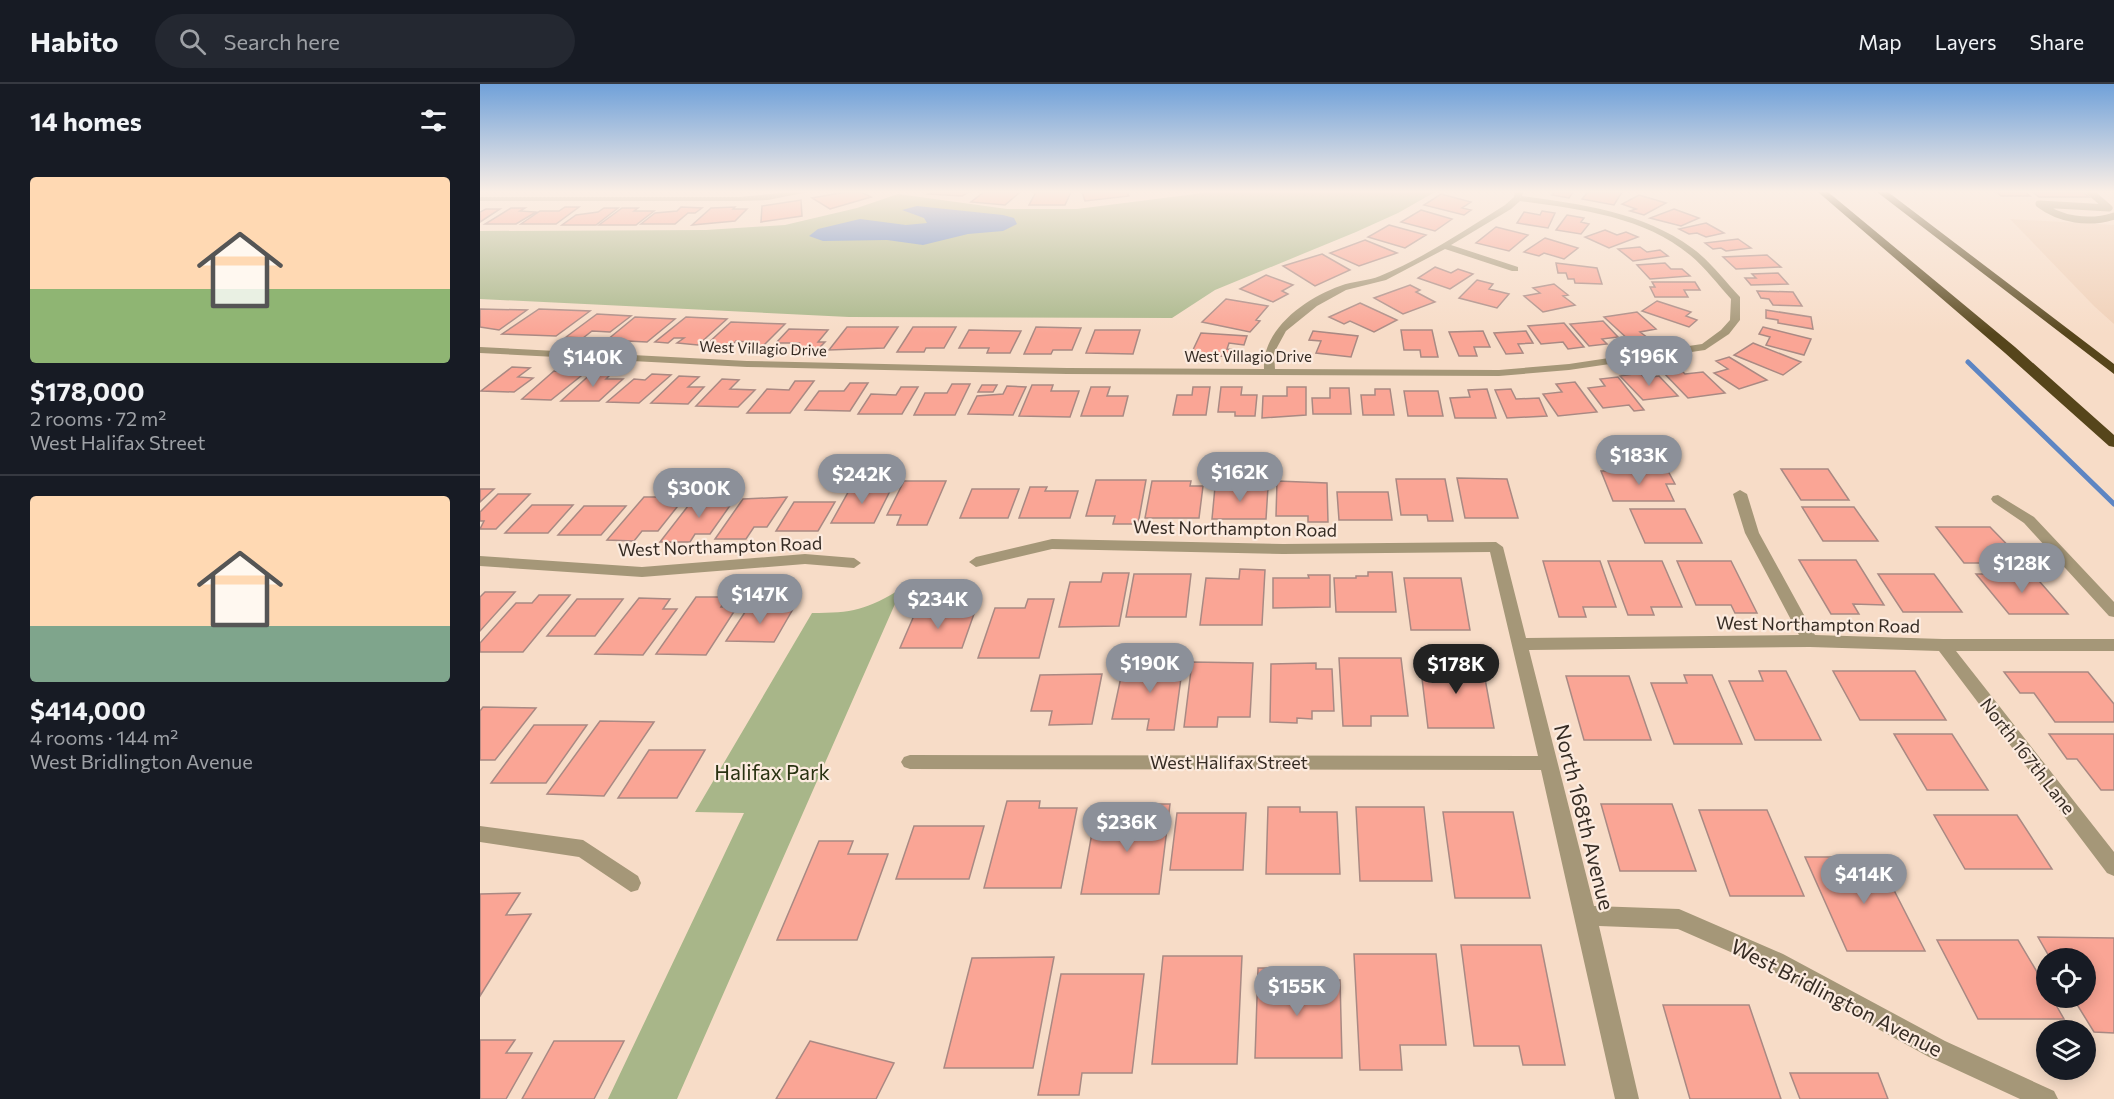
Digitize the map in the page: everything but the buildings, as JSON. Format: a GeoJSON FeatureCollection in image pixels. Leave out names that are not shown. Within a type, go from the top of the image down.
{"type":"FeatureCollection","features":[{"type":"Feature","properties":{"kind":"highway"},"geometry":{"type":"LineString","coordinates":[[1879,239],[2010,350],[2114,443]]}},
{"type":"Feature","properties":{"kind":"highway"},"geometry":{"type":"LineString","coordinates":[[1944,239],[2114,370]]}},
{"type":"Feature","properties":{"kind":"street"},"geometry":{"type":"LineString","coordinates":[[1270,371],[1269,353],[1282,329],[1312,304],[1343,288],[1383,278],[1454,239]]}},
{"type":"Feature","properties":{"kind":"street","name":"West Villagio Drive"},"geometry":{"type":"LineString","coordinates":[[480,350],[747,364],[1439,374],[1569,367],[1705,347],[1725,332],[1735,320],[1736,299],[1689,249],[1671,239]]}},
{"type":"Feature","properties":{"kind":"street"},"geometry":{"type":"LineString","coordinates":[[1444,246],[1515,269]]}},
{"type":"Feature","properties":{"kind":"street"},"geometry":{"type":"LineString","coordinates":[[1740,494],[1752,533],[1810,641]]}},
{"type":"Feature","properties":{"kind":"street"},"geometry":{"type":"LineString","coordinates":[[1998,499],[2029,520],[2114,612]]}},
{"type":"Feature","properties":{"kind":"street","name":"West Northampton Road"},"geometry":{"type":"LineString","coordinates":[[976,562],[1052,544],[1283,549],[1496,547]]}},
{"type":"Feature","properties":{"kind":"street","name":"North 168th Avenue"},"geometry":{"type":"LineString","coordinates":[[1496,547],[1586,916],[1627,1099]]}},
{"type":"Feature","properties":{"kind":"street","name":"West Northampton Road"},"geometry":{"type":"LineString","coordinates":[[480,561],[642,572],[805,560],[854,563]]}},
{"type":"Feature","properties":{"kind":"street","name":"West Northampton Road"},"geometry":{"type":"LineString","coordinates":[[1521,644],[1810,641],[1943,645],[2114,645]]}},
{"type":"Feature","properties":{"kind":"street","name":"North 167th Lane"},"geometry":{"type":"LineString","coordinates":[[1943,645],[2114,867]]}},
{"type":"Feature","properties":{"kind":"street","name":"West Halifax Street"},"geometry":{"type":"LineString","coordinates":[[910,762],[1547,763]]}},
{"type":"Feature","properties":{"kind":"street"},"geometry":{"type":"LineString","coordinates":[[480,834],[583,849],[631,883]]}},
{"type":"Feature","properties":{"kind":"street","name":"West Bridlington Avenue"},"geometry":{"type":"LineString","coordinates":[[1586,916],[1678,920],[1775,961],[1938,1049],[2046,1099]]}},
{"type":"Feature","properties":{"kind":"shaded area"},"geometry":{"type":"Polygon","coordinates":[[[2030,239],[2114,239],[2114,324],[2030,239]]]}},
{"type":"Feature","properties":{"kind":"green space"},"geometry":{"type":"Polygon","coordinates":[[[480,239],[1338,239],[1215,290],[1172,318],[849,317],[480,299],[480,239]]]}},
{"type":"Feature","properties":{"kind":"green space","name":"Halifax Park"},"geometry":{"type":"Polygon","coordinates":[[[902,588],[677,1099],[608,1099],[744,813],[695,812],[812,613],[859,609],[902,588]]]}},
{"type":"Feature","properties":{"kind":"water"},"geometry":{"type":"Polygon","coordinates":[[[818,239],[946,239],[923,245],[887,240],[818,239]]]}},
{"type":"Feature","properties":{"kind":"waterway"},"geometry":{"type":"LineString","coordinates":[[1968,362],[2114,504]]}}]}
